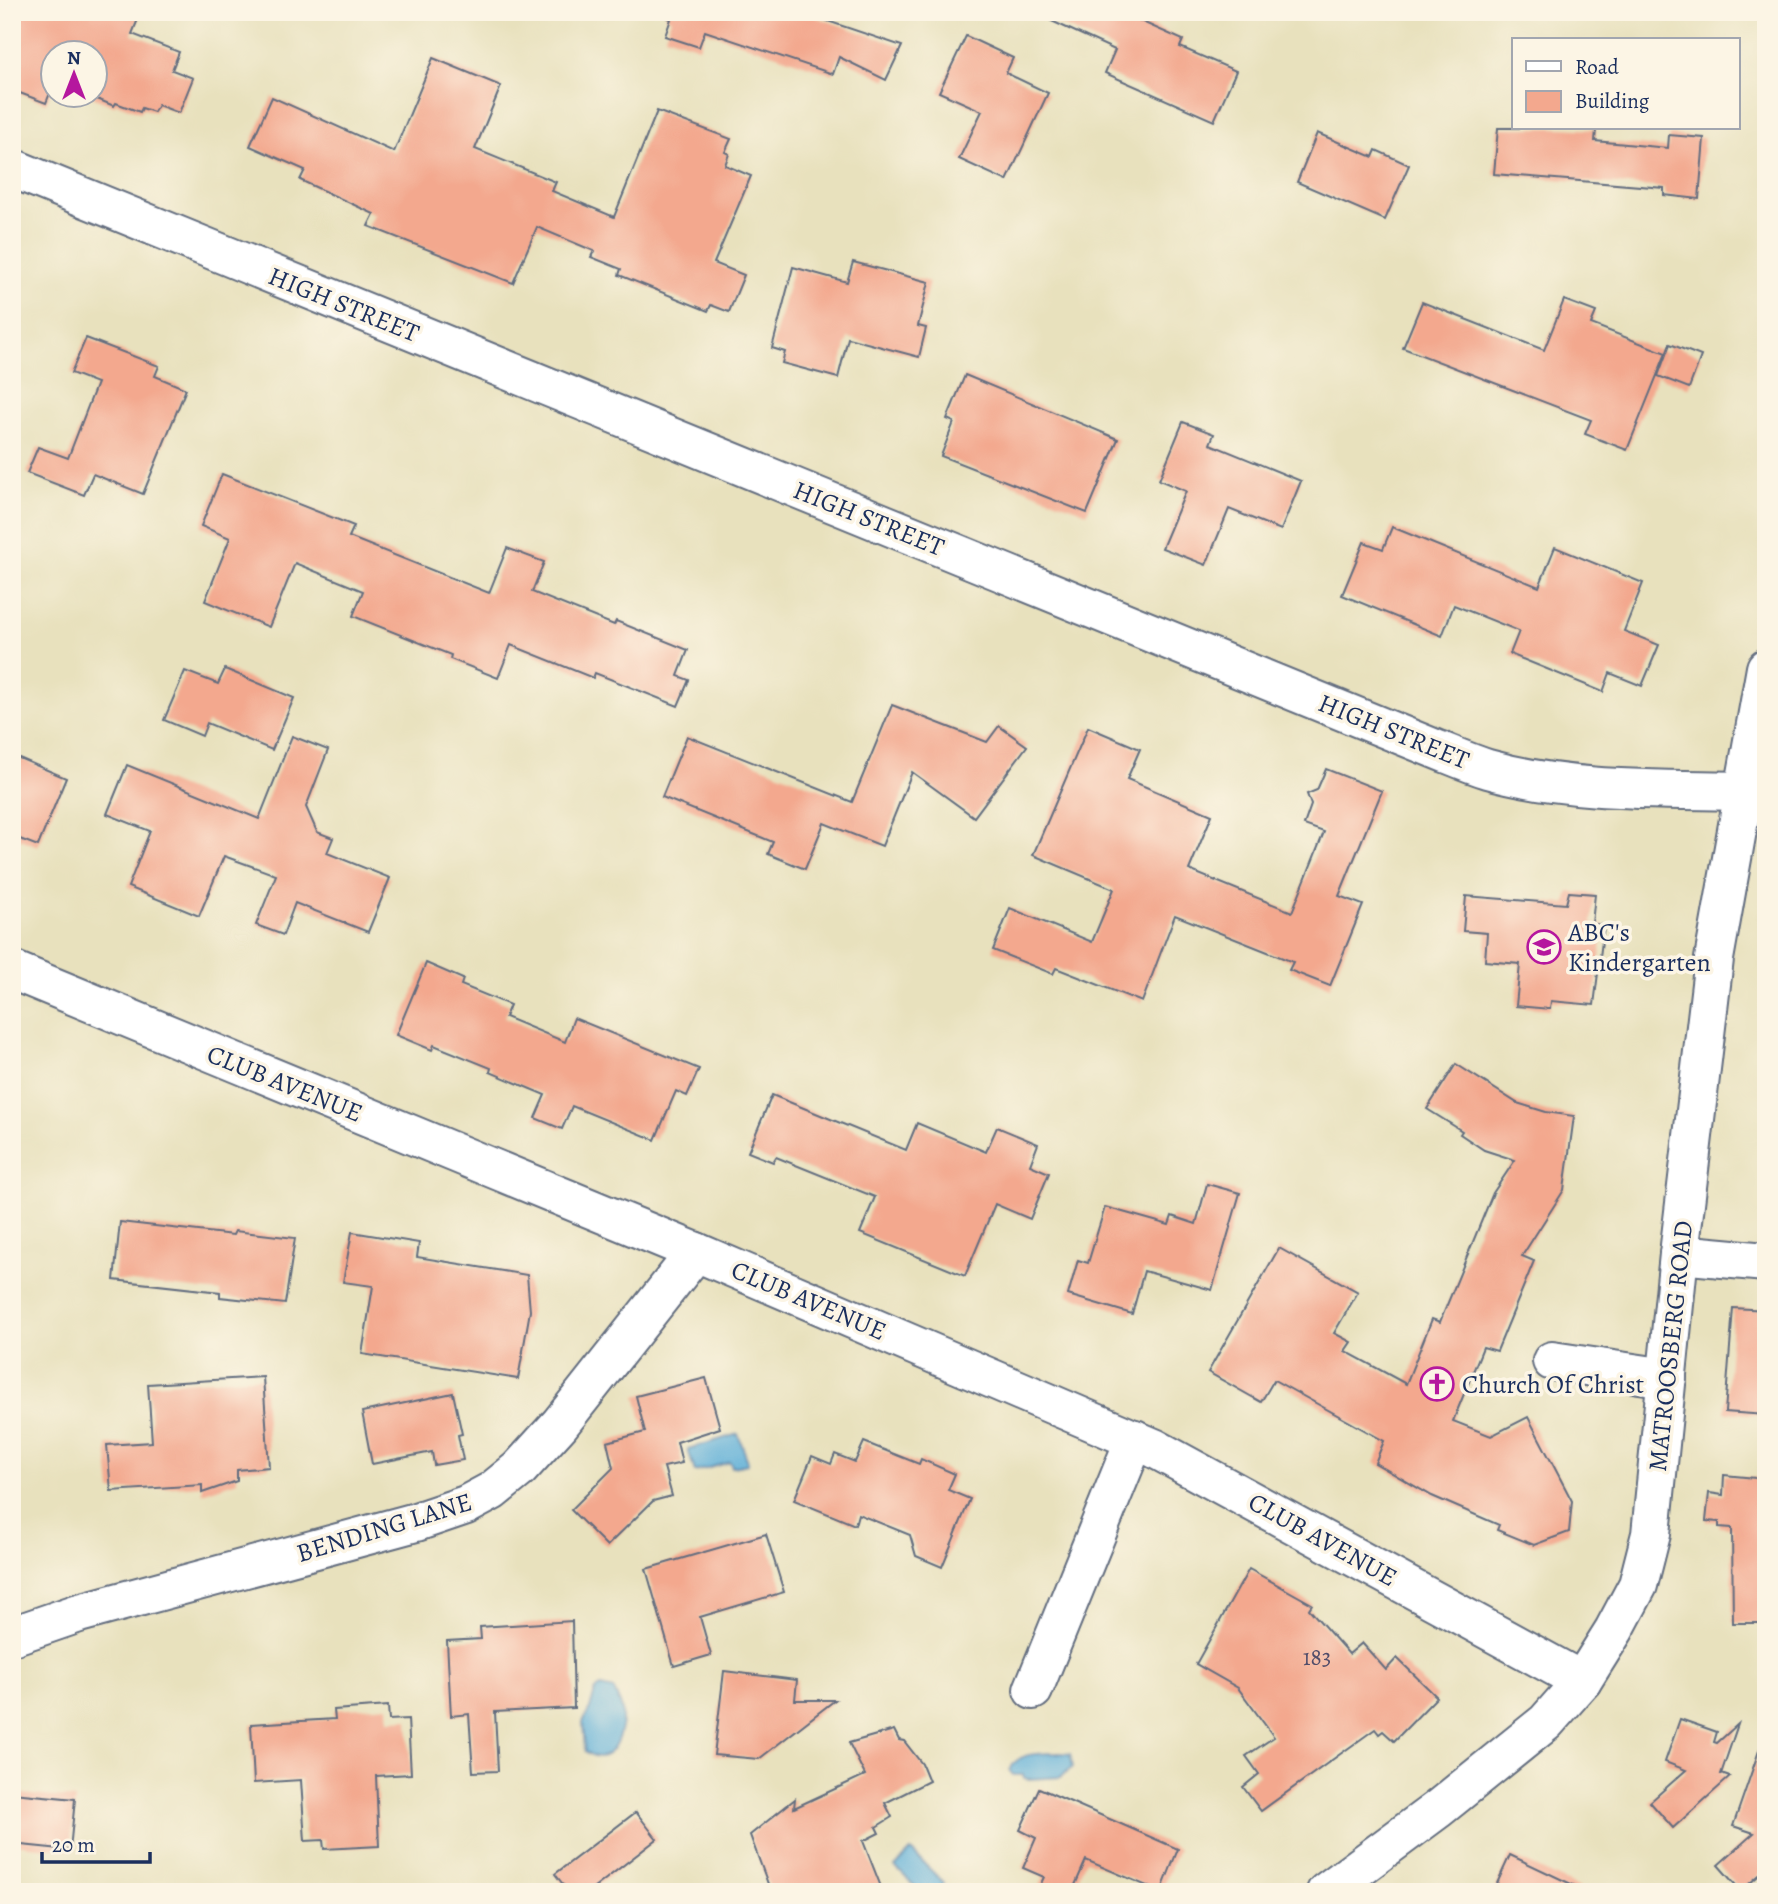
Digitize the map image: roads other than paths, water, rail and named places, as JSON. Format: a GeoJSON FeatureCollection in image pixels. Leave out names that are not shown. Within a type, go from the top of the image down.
{"type":"FeatureCollection","features":[{"type":"Feature","properties":{"kind":"street","name":"HIGH STREET"},"geometry":{"type":"LineString","coordinates":[[12,168],[1488,769],[1546,781],[1613,787],[1744,791]]}},
{"type":"Feature","properties":{"kind":"street","name":"MATROOSBERG ROAD"},"geometry":{"type":"LineString","coordinates":[[1326,1892],[1438,1810],[1546,1721],[1582,1681],[1638,1586],[1651,1534],[1679,1254],[1714,959],[1766,668]]}},
{"type":"Feature","properties":{"kind":"street","name":"CLUB AVENUE"},"geometry":{"type":"LineString","coordinates":[[12,970],[696,1252],[1135,1439],[1582,1681]]}},
{"type":"Feature","properties":{"kind":"street","name":"BENDING LANE"},"geometry":{"type":"LineString","coordinates":[[12,1636],[79,1613],[416,1522],[466,1505],[492,1491],[519,1469],[560,1424],[696,1252]]}},
{"type":"Feature","properties":{"kind":"street"},"geometry":{"type":"LineString","coordinates":[[1679,1254],[1766,1262]]}},
{"type":"Feature","properties":{"kind":"street"},"geometry":{"type":"LineString","coordinates":[[1552,1361],[1667,1378]]}},
{"type":"Feature","properties":{"kind":"street"},"geometry":{"type":"LineString","coordinates":[[1033,1690],[1135,1439]]}},
{"type":"Feature","properties":{"kind":"water"},"geometry":{"type":"Polygon","coordinates":[[[738,1434],[747,1464],[732,1467],[730,1462],[695,1472],[688,1449],[738,1434]]]}},
{"type":"Feature","properties":{"kind":"water"},"geometry":{"type":"Polygon","coordinates":[[[601,1687],[614,1690],[621,1708],[621,1729],[609,1753],[594,1756],[585,1751],[583,1722],[595,1691],[601,1687]]]}},
{"type":"Feature","properties":{"kind":"water"},"geometry":{"type":"Polygon","coordinates":[[[1070,1754],[1073,1767],[1060,1777],[1029,1779],[1023,1775],[1013,1775],[1010,1771],[1013,1764],[1024,1756],[1070,1754]]]}},
{"type":"Feature","properties":{"kind":"water"},"geometry":{"type":"Polygon","coordinates":[[[911,1851],[944,1883],[938,1892],[921,1892],[895,1867],[911,1851]]]}},
{"type":"Feature","properties":{"kind":"place","name":"ABC's Kindergarten"},"geometry":{"type":"Point","coordinates":[1544,947]}},
{"type":"Feature","properties":{"kind":"place","name":"Church Of Christ"},"geometry":{"type":"Point","coordinates":[1437,1384]}}]}
